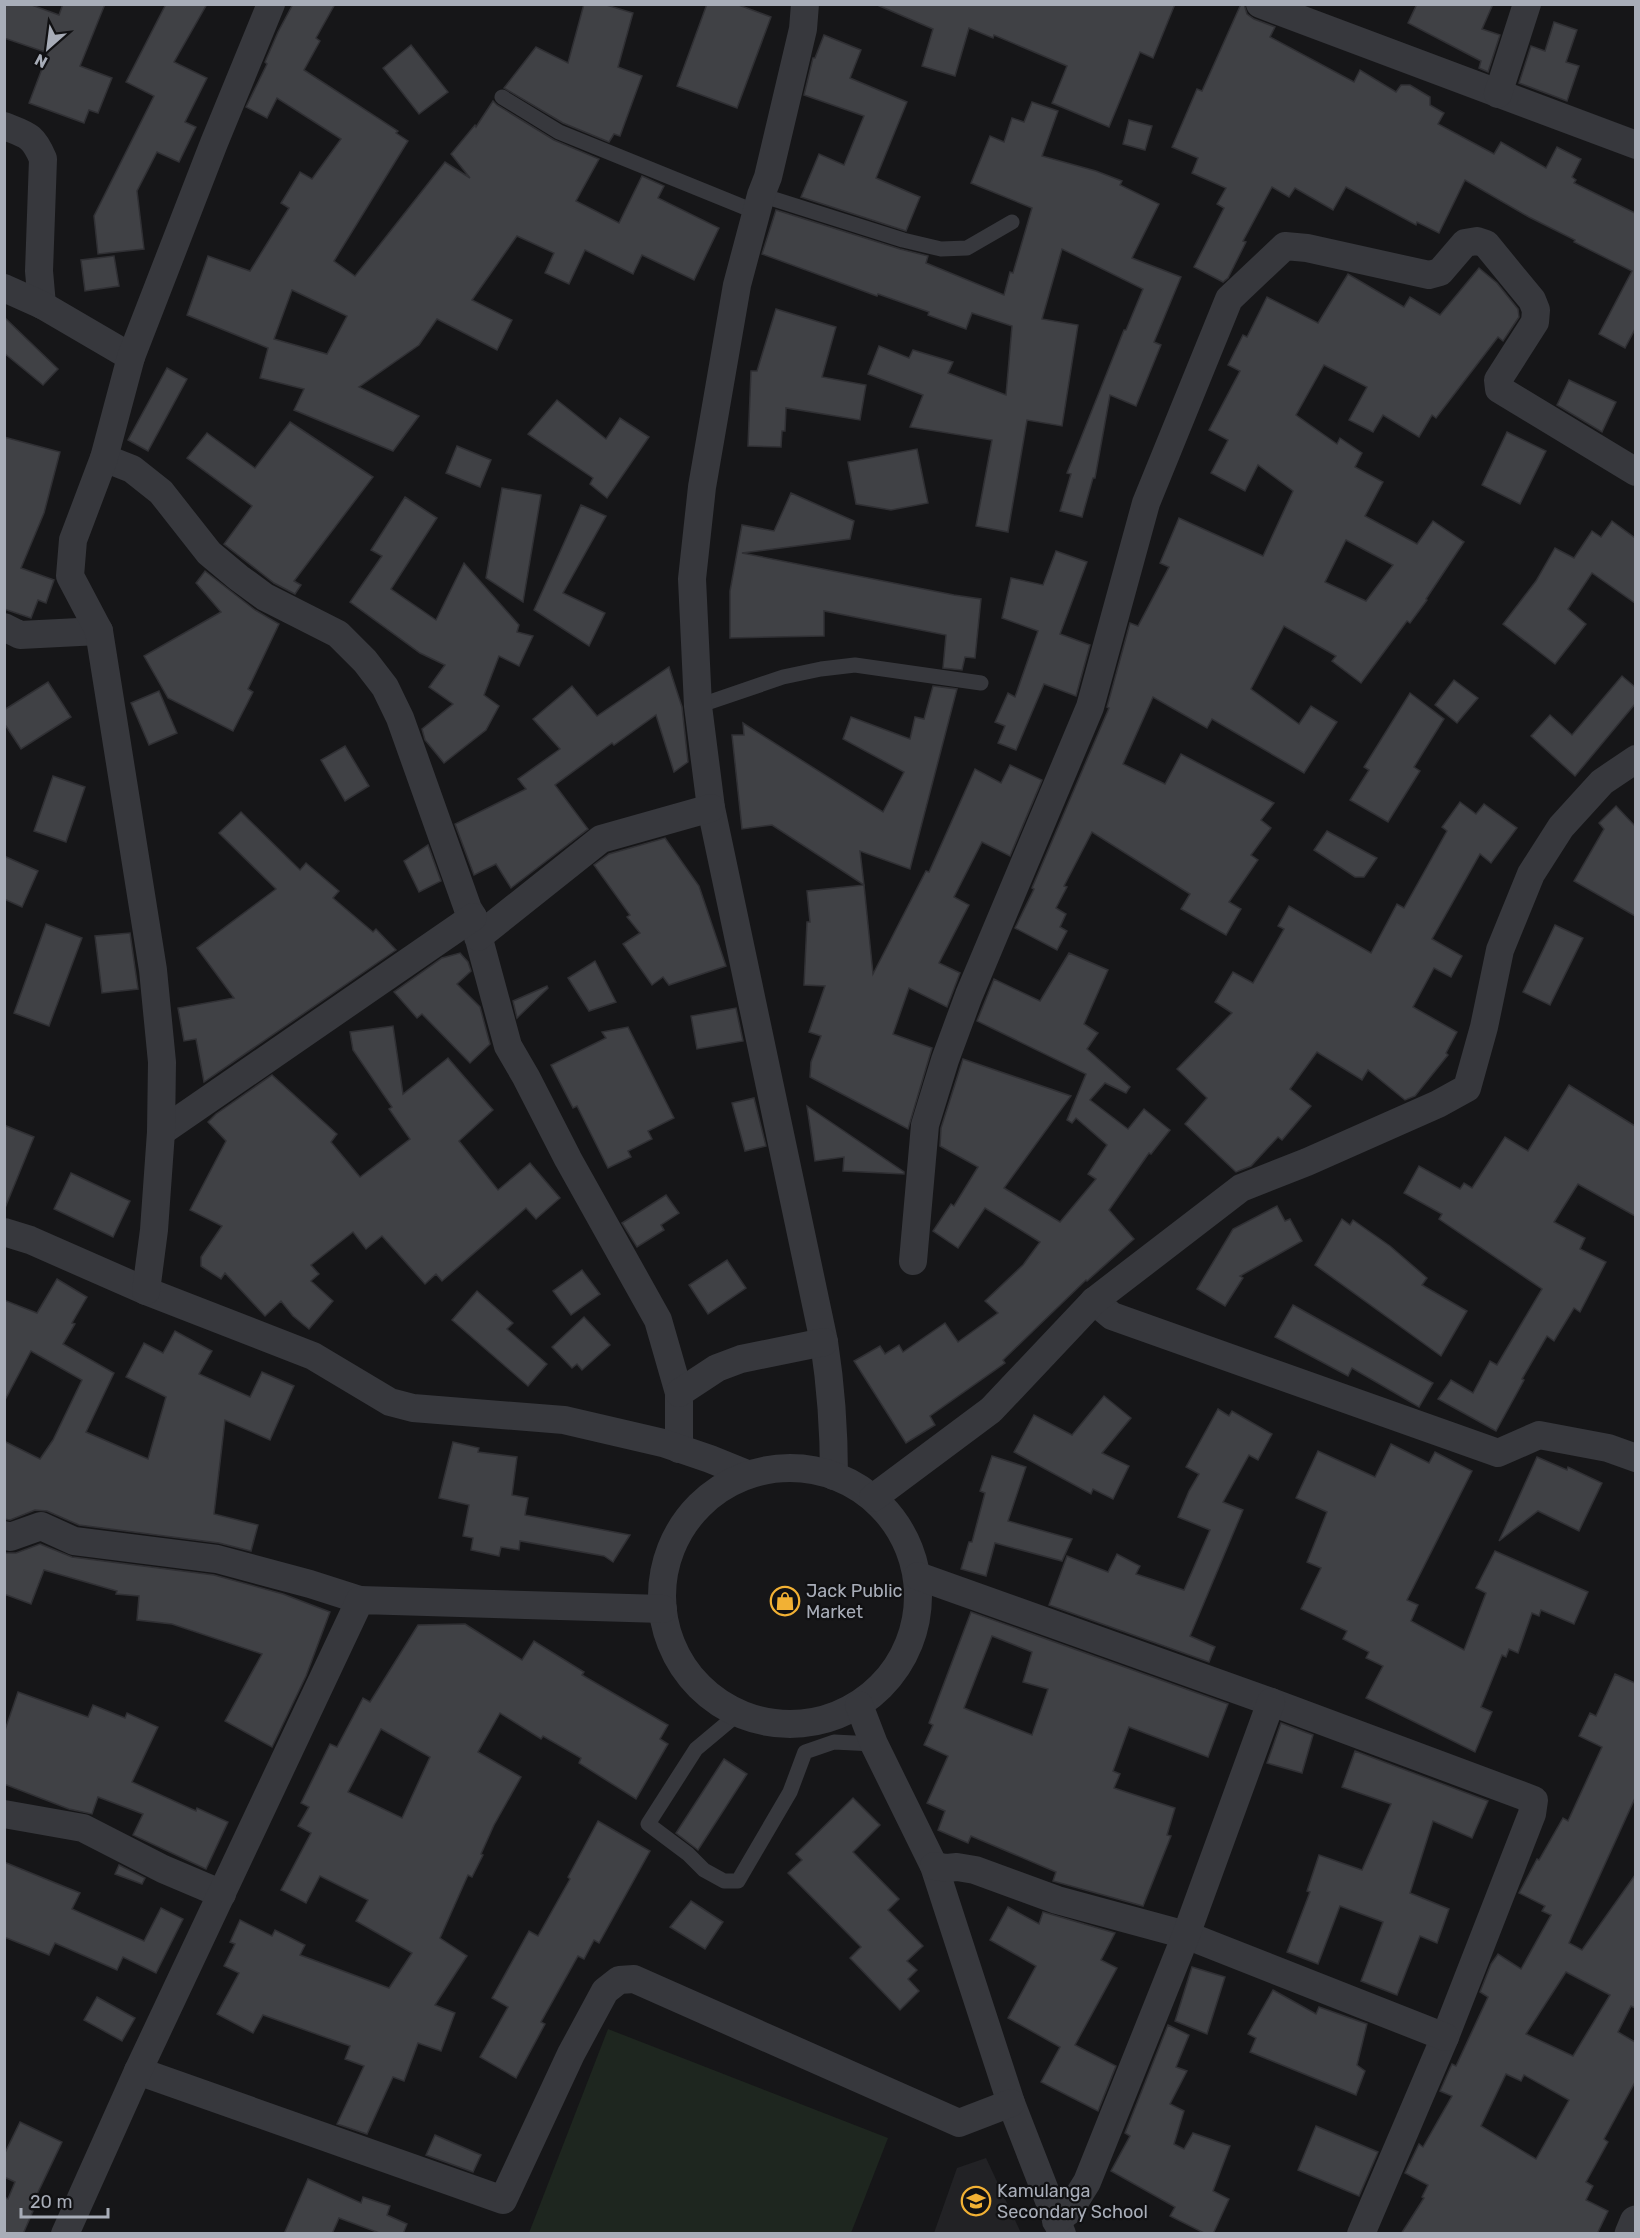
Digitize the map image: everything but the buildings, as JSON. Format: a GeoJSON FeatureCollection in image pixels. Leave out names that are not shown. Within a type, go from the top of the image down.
{"type":"FeatureCollection","features":[{"type":"Feature","properties":{"kind":"street"},"geometry":{"type":"LineString","coordinates":[[146,1291],[154,1230],[161,1132],[162,1062],[153,970],[99,631],[70,576],[73,540],[104,458],[131,357],[271,4]]}},
{"type":"Feature","properties":{"kind":"street"},"geometry":{"type":"LineString","coordinates":[[805,4],[802,29],[768,177],[737,285],[702,487],[692,579],[698,706],[711,808],[824,1342],[832,1406],[834,1476]]}},
{"type":"Feature","properties":{"kind":"street"},"geometry":{"type":"LineString","coordinates":[[1260,4],[1635,145]]}},
{"type":"Feature","properties":{"kind":"street"},"geometry":{"type":"LineString","coordinates":[[1498,94],[1527,4]]}},
{"type":"Feature","properties":{"kind":"street"},"geometry":{"type":"LineString","coordinates":[[4,126],[27,135],[37,143],[43,159],[39,271],[42,305]]}},
{"type":"Feature","properties":{"kind":"street"},"geometry":{"type":"LineString","coordinates":[[913,1261],[926,1125],[945,1060],[969,995],[1090,707],[1146,503],[1229,299],[1285,246],[1308,248],[1429,275],[1440,272],[1465,243],[1477,241],[1486,244],[1532,300],[1536,310],[1535,322],[1498,380],[1498,389],[1635,472]]}},
{"type":"Feature","properties":{"kind":"street"},"geometry":{"type":"LineString","coordinates":[[4,288],[42,305],[131,357]]}},
{"type":"Feature","properties":{"kind":"street"},"geometry":{"type":"LineString","coordinates":[[104,458],[132,469],[161,492],[209,553],[239,578],[265,597],[338,634],[365,661],[386,687],[400,718],[476,927],[508,1046],[658,1320],[679,1393],[680,1449]]}},
{"type":"Feature","properties":{"kind":"street"},"geometry":{"type":"LineString","coordinates":[[4,627],[20,635],[99,631]]}},
{"type":"Feature","properties":{"kind":"street"},"geometry":{"type":"LineString","coordinates":[[873,1498],[991,1410],[1094,1301],[1241,1188],[1307,1162],[1438,1104],[1467,1088],[1484,1027],[1500,950],[1531,874],[1568,820],[1602,782],[1635,759]]}},
{"type":"Feature","properties":{"kind":"street"},"geometry":{"type":"LineString","coordinates":[[161,1132],[476,927],[602,839],[711,808]]}},
{"type":"Feature","properties":{"kind":"street"},"geometry":{"type":"LineString","coordinates":[[4,1232],[30,1240],[146,1291],[313,1356],[390,1402],[412,1408],[564,1420],[663,1443],[747,1474]]}},
{"type":"Feature","properties":{"kind":"street"},"geometry":{"type":"LineString","coordinates":[[1094,1301],[1112,1316],[1498,1453],[1539,1435],[1608,1448],[1635,1458]]}},
{"type":"Feature","properties":{"kind":"street"},"geometry":{"type":"LineString","coordinates":[[679,1393],[717,1368],[741,1359],[824,1342]]}},
{"type":"Feature","properties":{"kind":"street"},"geometry":{"type":"LineString","coordinates":[[775,1468],[804,1468],[834,1476],[854,1484],[873,1498],[890,1514],[902,1533],[912,1553],[918,1576],[919,1605],[914,1635],[901,1662],[883,1686],[860,1705],[837,1716],[813,1722],[788,1724],[763,1721],[739,1713],[710,1696],[698,1685],[682,1665],[670,1643],[663,1619],[665,1562],[677,1533],[696,1507],[712,1491],[747,1474],[775,1468]]}},
{"type":"Feature","properties":{"kind":"street"},"geometry":{"type":"LineString","coordinates":[[4,1535],[10,1536],[41,1526],[74,1541],[217,1559],[360,1600],[663,1609]]}},
{"type":"Feature","properties":{"kind":"street"},"geometry":{"type":"LineString","coordinates":[[918,1576],[1271,1701],[1534,1800],[1532,1814],[1445,2037],[1361,2234]]}},
{"type":"Feature","properties":{"kind":"street"},"geometry":{"type":"LineString","coordinates":[[65,2234],[138,2072],[360,1600]]}},
{"type":"Feature","properties":{"kind":"street"},"geometry":{"type":"LineString","coordinates":[[1059,2227],[1087,2182],[1186,1935],[1271,1701]]}},
{"type":"Feature","properties":{"kind":"street"},"geometry":{"type":"LineString","coordinates":[[860,1705],[874,1744],[934,1866],[1011,2103],[1059,2227]]}},
{"type":"Feature","properties":{"kind":"street"},"geometry":{"type":"LineString","coordinates":[[4,1814],[83,1828],[163,1869],[222,1894]]}},
{"type":"Feature","properties":{"kind":"street"},"geometry":{"type":"LineString","coordinates":[[934,1866],[975,1870],[1056,1900],[1186,1935],[1445,2037]]}},
{"type":"Feature","properties":{"kind":"street"},"geometry":{"type":"LineString","coordinates":[[138,2072],[503,2200],[571,2054],[605,1991],[619,1980],[634,1979],[959,2123],[1011,2103]]}},
{"type":"Feature","properties":{"kind":"street"},"geometry":{"type":"LineString","coordinates":[[1631,2234],[1635,2222]]}},
{"type":"Feature","properties":{"kind":"lane"},"geometry":{"type":"LineString","coordinates":[[502,97],[559,132],[759,203],[903,240],[941,249],[966,248],[1012,222]]}},
{"type":"Feature","properties":{"kind":"lane"},"geometry":{"type":"LineString","coordinates":[[698,706],[783,677],[855,665],[981,683]]}},
{"type":"Feature","properties":{"kind":"lane"},"geometry":{"type":"LineString","coordinates":[[739,1713],[696,1749],[648,1824],[688,1854],[704,1870],[724,1881],[738,1881],[790,1792],[805,1752],[834,1742],[874,1744]]}},
{"type":"Feature","properties":{"kind":"shaded area"},"geometry":{"type":"Polygon","coordinates":[[[608,2029],[888,2138],[851,2233],[529,2233],[608,2029]]]}},
{"type":"Feature","properties":{"kind":"shaded area","name":"Kamulanga Secondary School"},"geometry":{"type":"Polygon","coordinates":[[[986,2158],[1021,2233],[934,2233],[957,2168],[986,2158]]]}},
{"type":"Feature","properties":{"kind":"place","name":"Jack Public Market"},"geometry":{"type":"Point","coordinates":[785,1601]}},
{"type":"Feature","properties":{"kind":"place","name":"Kamulanga Secondary School"},"geometry":{"type":"Point","coordinates":[976,2201]}}]}
